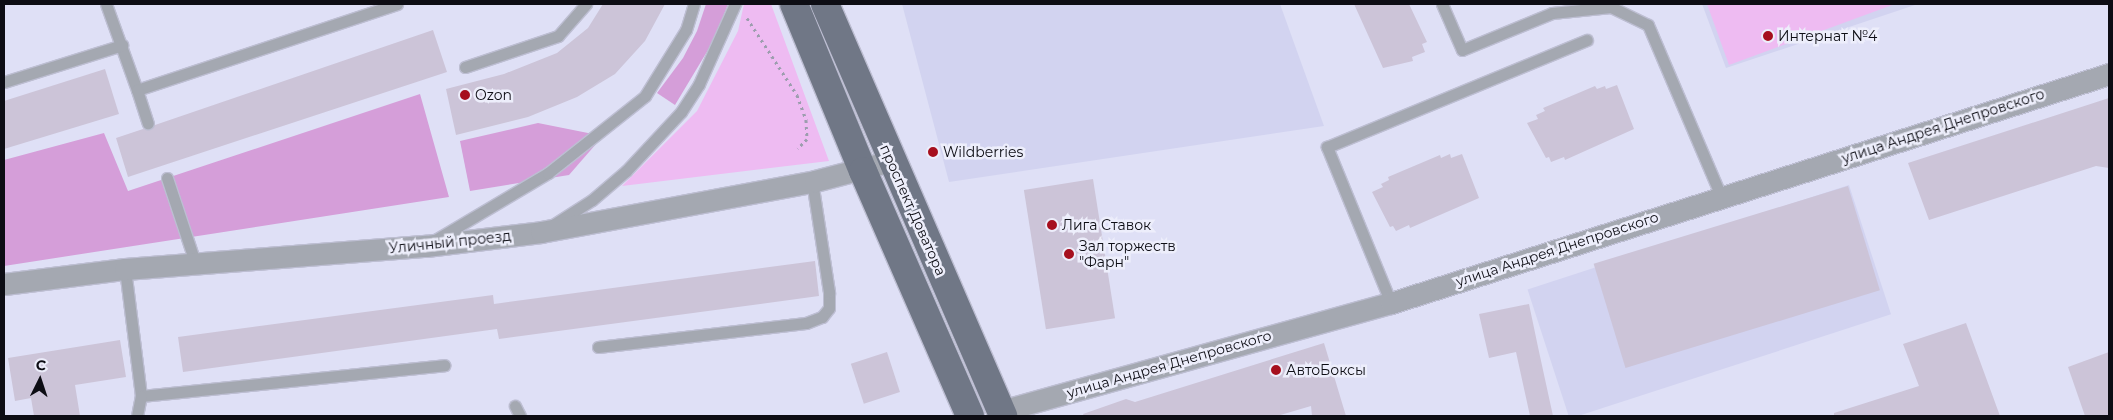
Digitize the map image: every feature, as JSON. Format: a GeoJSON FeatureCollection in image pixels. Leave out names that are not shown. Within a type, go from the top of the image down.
{"type":"FeatureCollection","features":[{"type":"Feature","properties":{"kind":"main road"},"geometry":{"type":"LineString","coordinates":[[794,4],[863,171],[970,416]]}},
{"type":"Feature","properties":{"kind":"main road","name":"проспект Доватора"},"geometry":{"type":"LineString","coordinates":[[825,4],[891,161],[1002,413]]}},
{"type":"Feature","properties":{"kind":"street","name":"улица Андрея Днепровского"},"geometry":{"type":"LineString","coordinates":[[1002,413],[1390,303],[1721,196],[2109,74]]}},
{"type":"Feature","properties":{"kind":"street","name":"Уличный проезд"},"geometry":{"type":"LineString","coordinates":[[4,284],[125,269],[426,246],[541,232],[863,171],[891,161]]}},
{"type":"Feature","properties":{"kind":"lane"},"geometry":{"type":"LineString","coordinates":[[106,4],[148,122]]}},
{"type":"Feature","properties":{"kind":"lane"},"geometry":{"type":"LineString","coordinates":[[137,90],[398,4]]}},
{"type":"Feature","properties":{"kind":"lane"},"geometry":{"type":"LineString","coordinates":[[465,67],[558,36],[586,4]]}},
{"type":"Feature","properties":{"kind":"lane"},"geometry":{"type":"LineString","coordinates":[[426,246],[548,173],[645,96],[686,30],[694,4]]}},
{"type":"Feature","properties":{"kind":"lane"},"geometry":{"type":"LineString","coordinates":[[541,232],[592,200],[626,171],[681,112],[699,84],[735,4]]}},
{"type":"Feature","properties":{"kind":"lane"},"geometry":{"type":"LineString","coordinates":[[1442,4],[1462,50],[1550,8],[1611,7],[1648,25],[1721,196]]}},
{"type":"Feature","properties":{"kind":"lane"},"geometry":{"type":"LineString","coordinates":[[1390,303],[1327,147],[1587,40]]}},
{"type":"Feature","properties":{"kind":"lane"},"geometry":{"type":"LineString","coordinates":[[4,82],[122,45]]}},
{"type":"Feature","properties":{"kind":"lane"},"geometry":{"type":"LineString","coordinates":[[167,178],[196,265]]}},
{"type":"Feature","properties":{"kind":"lane"},"geometry":{"type":"LineString","coordinates":[[598,347],[806,324],[822,317],[828,308],[829,292],[812,181]]}},
{"type":"Feature","properties":{"kind":"lane"},"geometry":{"type":"LineString","coordinates":[[125,269],[141,396],[137,416]]}},
{"type":"Feature","properties":{"kind":"lane"},"geometry":{"type":"LineString","coordinates":[[141,396],[444,366]]}},
{"type":"Feature","properties":{"kind":"path"},"geometry":{"type":"LineString","coordinates":[[747,18],[797,95],[806,120],[807,139],[798,148]]}},
{"type":"Feature","properties":{"kind":"shaded area"},"geometry":{"type":"Polygon","coordinates":[[[706,4],[728,4],[714,40],[675,105],[657,93],[683,58],[697,31],[706,4]]]}},
{"type":"Feature","properties":{"kind":"shaded area"},"geometry":{"type":"Polygon","coordinates":[[[744,4],[771,4],[829,161],[622,186],[697,111],[738,31],[744,4]]]}},
{"type":"Feature","properties":{"kind":"shaded area"},"geometry":{"type":"Polygon","coordinates":[[[902,4],[1280,4],[1324,126],[949,182],[902,4]]]}},
{"type":"Feature","properties":{"kind":"shaded area","name":"Интернат №4"},"geometry":{"type":"Polygon","coordinates":[[[1702,4],[1918,4],[1726,68],[1702,4]]]}},
{"type":"Feature","properties":{"kind":"shaded area","name":"Интернат №4"},"geometry":{"type":"Polygon","coordinates":[[[1707,4],[1895,4],[1729,65],[1707,4]]]}},
{"type":"Feature","properties":{"kind":"shaded area"},"geometry":{"type":"Polygon","coordinates":[[[420,94],[449,197],[4,266],[4,160],[104,133],[128,191],[420,94]]]}},
{"type":"Feature","properties":{"kind":"shaded area"},"geometry":{"type":"Polygon","coordinates":[[[538,123],[603,136],[569,175],[470,191],[460,141],[538,123]]]}},
{"type":"Feature","properties":{"kind":"shaded area"},"geometry":{"type":"Polygon","coordinates":[[[1849,185],[1891,314],[1578,416],[1569,416],[1528,289],[1849,185]]]}},
{"type":"Feature","properties":{"kind":"building"},"geometry":{"type":"Polygon","coordinates":[[[603,4],[665,4],[645,41],[615,74],[577,97],[528,117],[456,135],[446,89],[504,74],[557,53],[588,28],[603,4]]]}},
{"type":"Feature","properties":{"kind":"building"},"geometry":{"type":"Polygon","coordinates":[[[1354,4],[1409,4],[1427,42],[1422,44],[1425,52],[1412,57],[1413,61],[1383,68],[1354,4]]]}},
{"type":"Feature","properties":{"kind":"building"},"geometry":{"type":"Polygon","coordinates":[[[433,30],[447,72],[128,177],[116,138],[143,129],[151,130],[155,125],[433,30]]]}},
{"type":"Feature","properties":{"kind":"building"},"geometry":{"type":"Polygon","coordinates":[[[105,69],[119,114],[4,149],[4,101],[105,69]]]}},
{"type":"Feature","properties":{"kind":"building"},"geometry":{"type":"Polygon","coordinates":[[[1617,85],[1634,129],[1565,160],[1564,157],[1551,162],[1549,157],[1546,158],[1527,123],[1538,119],[1536,115],[1545,111],[1543,108],[1595,86],[1597,89],[1605,86],[1606,89],[1617,85]]]}},
{"type":"Feature","properties":{"kind":"building"},"geometry":{"type":"Polygon","coordinates":[[[2109,98],[2109,168],[2096,166],[1929,220],[1908,163],[2109,98]]]}},
{"type":"Feature","properties":{"kind":"building"},"geometry":{"type":"Polygon","coordinates":[[[1450,154],[1451,158],[1462,154],[1479,198],[1410,228],[1409,225],[1396,231],[1393,226],[1390,227],[1372,192],[1383,187],[1381,184],[1389,180],[1388,177],[1440,155],[1441,158],[1450,154]]]}},
{"type":"Feature","properties":{"kind":"building","name":"Зал торжеств \"Фарн\""},"geometry":{"type":"Polygon","coordinates":[[[1093,179],[1115,318],[1046,329],[1024,190],[1093,179]]]}},
{"type":"Feature","properties":{"kind":"building"},"geometry":{"type":"Polygon","coordinates":[[[1848,186],[1880,290],[1625,368],[1594,264],[1848,186]]]}},
{"type":"Feature","properties":{"kind":"building"},"geometry":{"type":"Polygon","coordinates":[[[815,261],[819,296],[499,339],[497,329],[183,372],[178,337],[493,295],[494,304],[815,261]]]}},
{"type":"Feature","properties":{"kind":"building"},"geometry":{"type":"Polygon","coordinates":[[[1529,304],[1553,416],[1530,416],[1516,352],[1489,358],[1479,314],[1529,304]]]}},
{"type":"Feature","properties":{"kind":"building"},"geometry":{"type":"Polygon","coordinates":[[[1966,323],[2000,416],[1834,416],[1834,413],[1919,386],[1903,344],[1966,323]]]}},
{"type":"Feature","properties":{"kind":"building"},"geometry":{"type":"Polygon","coordinates":[[[120,340],[126,377],[75,385],[80,416],[34,416],[31,398],[15,401],[8,358],[120,340]]]}},
{"type":"Feature","properties":{"kind":"building"},"geometry":{"type":"Polygon","coordinates":[[[1324,343],[1346,416],[1312,416],[1311,406],[1277,416],[1084,416],[1083,414],[1126,399],[1135,402],[1324,343]]]}},
{"type":"Feature","properties":{"kind":"building"},"geometry":{"type":"Polygon","coordinates":[[[887,352],[900,392],[864,404],[851,364],[887,352]]]}},
{"type":"Feature","properties":{"kind":"building"},"geometry":{"type":"Polygon","coordinates":[[[2109,352],[2109,416],[2085,416],[2068,367],[2109,352]]]}},
{"type":"Feature","properties":{"kind":"place","name":"Интернат №4"},"geometry":{"type":"Point","coordinates":[1768,36]}},
{"type":"Feature","properties":{"kind":"place","name":"Ozon"},"geometry":{"type":"Point","coordinates":[465,95]}},
{"type":"Feature","properties":{"kind":"place","name":"Wildberries"},"geometry":{"type":"Point","coordinates":[933,152]}},
{"type":"Feature","properties":{"kind":"place","name":"Лига Ставок"},"geometry":{"type":"Point","coordinates":[1052,225]}},
{"type":"Feature","properties":{"kind":"place","name":"Зал торжеств \"Фарн\""},"geometry":{"type":"Point","coordinates":[1069,254]}},
{"type":"Feature","properties":{"kind":"place","name":"АвтоБоксы"},"geometry":{"type":"Point","coordinates":[1276,370]}}]}
